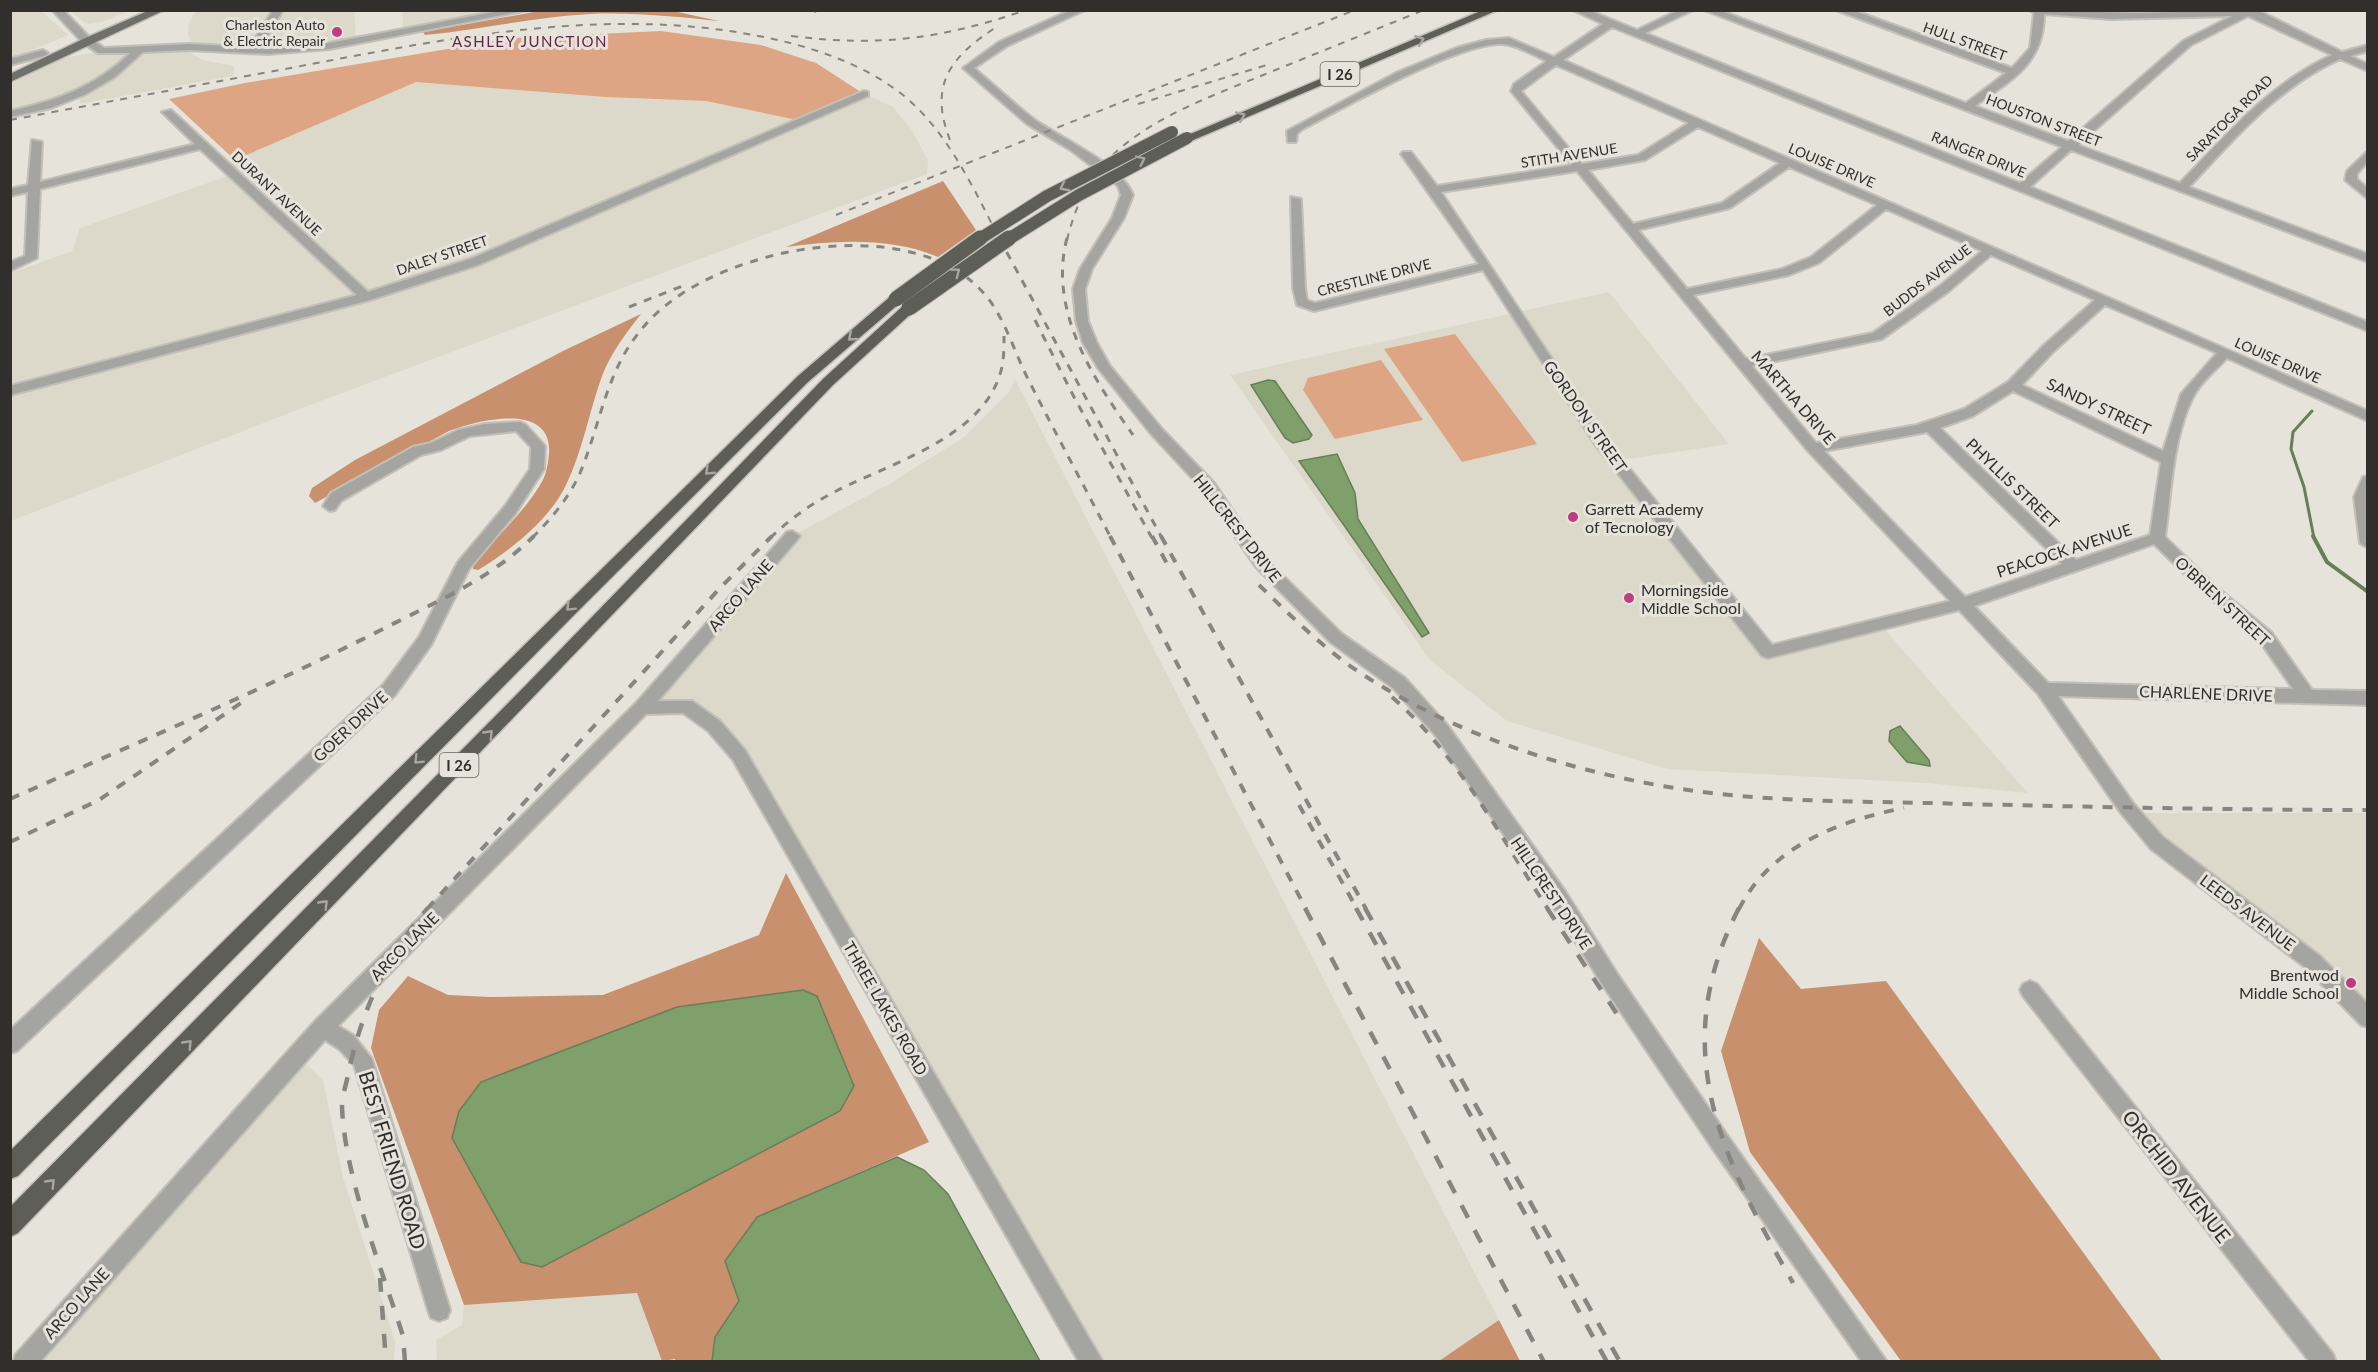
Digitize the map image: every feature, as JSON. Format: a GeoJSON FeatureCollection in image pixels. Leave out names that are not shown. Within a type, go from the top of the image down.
{"type":"FeatureCollection","features":[{"type":"Feature","properties":{"kind":"highway","name":"I 26"},"geometry":{"type":"LineString","coordinates":[[10,1168],[577,601],[778,404],[974,242],[1047,196],[1172,132],[1465,10]]}},
{"type":"Feature","properties":{"kind":"highway","name":"I 26"},"geometry":{"type":"LineString","coordinates":[[10,1225],[524,699],[903,303],[1046,212],[1136,163],[1187,138],[1493,10]]}},
{"type":"Feature","properties":{"kind":"highway"},"geometry":{"type":"LineString","coordinates":[[10,1153],[197,982]]}},
{"type":"Feature","properties":{"kind":"main road"},"geometry":{"type":"LineString","coordinates":[[10,79],[84,39],[145,10]]}},
{"type":"Feature","properties":{"kind":"main road"},"geometry":{"type":"LineString","coordinates":[[10,69],[43,53],[160,10]]}},
{"type":"Feature","properties":{"kind":"street"},"geometry":{"type":"LineString","coordinates":[[57,10],[84,39],[102,51],[189,47],[289,51],[329,46],[518,11]]}},
{"type":"Feature","properties":{"kind":"street"},"geometry":{"type":"LineString","coordinates":[[253,51],[278,10]]}},
{"type":"Feature","properties":{"kind":"street","name":"HILLCREST DRIVE"},"geometry":{"type":"LineString","coordinates":[[1080,10],[1003,44],[969,68],[1031,122],[1073,147],[1123,184],[1127,195],[1118,218],[1086,269],[1079,289],[1082,321],[1090,343],[1105,368],[1150,423],[1209,487],[1261,563],[1336,638],[1399,683],[1442,731],[1558,897],[1611,981],[1722,1145],[1876,1362]]}},
{"type":"Feature","properties":{"kind":"street","name":"RANGER DRIVE"},"geometry":{"type":"LineString","coordinates":[[1578,10],[2367,327]]}},
{"type":"Feature","properties":{"kind":"street"},"geometry":{"type":"LineString","coordinates":[[1636,34],[1688,10]]}},
{"type":"Feature","properties":{"kind":"street","name":"HOUSTON STREET"},"geometry":{"type":"LineString","coordinates":[[1709,10],[2367,258]]}},
{"type":"Feature","properties":{"kind":"street","name":"HULL STREET"},"geometry":{"type":"LineString","coordinates":[[1841,10],[2012,72]]}},
{"type":"Feature","properties":{"kind":"street"},"geometry":{"type":"LineString","coordinates":[[2034,10],[2101,16],[2168,17],[2247,11],[2367,68]]}},
{"type":"Feature","properties":{"kind":"street"},"geometry":{"type":"LineString","coordinates":[[1967,107],[2012,72],[2033,51],[2039,32],[2039,11]]}},
{"type":"Feature","properties":{"kind":"street"},"geometry":{"type":"LineString","coordinates":[[2023,187],[2187,43],[2247,11]]}},
{"type":"Feature","properties":{"kind":"street","name":"MARTHA DRIVE"},"geometry":{"type":"LineString","coordinates":[[1611,23],[1554,60],[1518,86],[1516,91],[1813,448],[2044,689],[2127,808]]}},
{"type":"Feature","properties":{"kind":"street","name":"LOUISE DRIVE"},"geometry":{"type":"LineString","coordinates":[[1292,140],[1291,133],[1297,128],[1406,74],[1474,45],[1509,42],[2225,352],[2367,417]]}},
{"type":"Feature","properties":{"kind":"street","name":"SARATOGA ROAD"},"geometry":{"type":"LineString","coordinates":[[2182,188],[2282,85],[2308,68],[2337,55],[2367,48]]}},
{"type":"Feature","properties":{"kind":"street"},"geometry":{"type":"LineString","coordinates":[[10,114],[52,105],[82,94],[112,76],[139,50]]}},
{"type":"Feature","properties":{"kind":"street"},"geometry":{"type":"LineString","coordinates":[[10,62],[43,53]]}},
{"type":"Feature","properties":{"kind":"street","name":"DALEY STREET"},"geometry":{"type":"LineString","coordinates":[[10,391],[366,297],[474,262],[864,94]]}},
{"type":"Feature","properties":{"kind":"street","name":"DURANT AVENUE"},"geometry":{"type":"LineString","coordinates":[[167,112],[366,297]]}},
{"type":"Feature","properties":{"kind":"street","name":"STITH AVENUE"},"geometry":{"type":"LineString","coordinates":[[1434,190],[1583,169],[1641,158],[1698,122]]}},
{"type":"Feature","properties":{"kind":"street"},"geometry":{"type":"LineString","coordinates":[[10,267],[31,258],[36,142]]}},
{"type":"Feature","properties":{"kind":"street"},"geometry":{"type":"LineString","coordinates":[[10,193],[203,145]]}},
{"type":"Feature","properties":{"kind":"street","name":"GORDON STREET"},"geometry":{"type":"LineString","coordinates":[[1407,154],[1486,266],[1599,440],[1768,652],[1961,604]]}},
{"type":"Feature","properties":{"kind":"street"},"geometry":{"type":"LineString","coordinates":[[2367,154],[2351,172],[2351,180],[2367,196]]}},
{"type":"Feature","properties":{"kind":"street"},"geometry":{"type":"LineString","coordinates":[[1630,228],[1726,206],[1789,162]]}},
{"type":"Feature","properties":{"kind":"street","name":"CRESTLINE DRIVE"},"geometry":{"type":"LineString","coordinates":[[1295,199],[1299,288],[1301,302],[1307,306],[1314,307],[1486,266]]}},
{"type":"Feature","properties":{"kind":"street"},"geometry":{"type":"LineString","coordinates":[[1684,293],[1785,272],[1815,260],[1885,204]]}},
{"type":"Feature","properties":{"kind":"street","name":"BUDDS AVENUE"},"geometry":{"type":"LineString","coordinates":[[1742,364],[1877,336],[1945,288],[1990,250]]}},
{"type":"Feature","properties":{"kind":"street"},"geometry":{"type":"LineString","coordinates":[[1813,448],[1881,438],[1930,426],[1972,410],[2013,386],[2048,350],[2103,300]]}},
{"type":"Feature","properties":{"kind":"street","name":"PEACOCK AVENUE"},"geometry":{"type":"LineString","coordinates":[[1961,604],[2157,538],[2169,460],[2189,392],[2225,352]]}},
{"type":"Feature","properties":{"kind":"street","name":"SANDY STREET"},"geometry":{"type":"LineString","coordinates":[[2013,386],[2169,460]]}},
{"type":"Feature","properties":{"kind":"street","name":"GOER DRIVE"},"geometry":{"type":"LineString","coordinates":[[10,1044],[389,690],[425,641],[463,566],[510,510],[537,469],[538,446],[520,427],[492,426],[462,434],[428,450],[418,450],[336,497],[330,506],[344,504],[426,457],[428,450]]}},
{"type":"Feature","properties":{"kind":"street","name":"PHYLLIS STREET"},"geometry":{"type":"LineString","coordinates":[[1930,426],[2072,565]]}},
{"type":"Feature","properties":{"kind":"street"},"geometry":{"type":"LineString","coordinates":[[2367,482],[2361,497],[2367,543]]}},
{"type":"Feature","properties":{"kind":"street","name":"ARCO LANE"},"geometry":{"type":"LineString","coordinates":[[24,1362],[323,1027],[642,708],[792,536]]}},
{"type":"Feature","properties":{"kind":"street","name":"O'BRIEN STREET"},"geometry":{"type":"LineString","coordinates":[[2157,538],[2208,588],[2265,636],[2307,696]]}},
{"type":"Feature","properties":{"kind":"street","name":"CHARLENE DRIVE"},"geometry":{"type":"LineString","coordinates":[[2044,689],[2367,698]]}},
{"type":"Feature","properties":{"kind":"street","name":"THREE LAKES ROAD"},"geometry":{"type":"LineString","coordinates":[[642,708],[686,706],[714,726],[739,755],[1092,1362]]}},
{"type":"Feature","properties":{"kind":"street","name":"LEEDS AVENUE"},"geometry":{"type":"LineString","coordinates":[[2127,808],[2157,843],[2313,962],[2367,1018]]}},
{"type":"Feature","properties":{"kind":"street","name":"ORCHID AVENUE"},"geometry":{"type":"LineString","coordinates":[[2030,990],[2325,1362]]}},
{"type":"Feature","properties":{"kind":"street","name":"BEST FRIEND ROAD"},"geometry":{"type":"LineString","coordinates":[[323,1027],[346,1042],[362,1059],[439,1310]]}},
{"type":"Feature","properties":{"kind":"shaded area"},"geometry":{"type":"Polygon","coordinates":[[[11,10],[41,11],[68,35],[11,59],[11,10]]]}},
{"type":"Feature","properties":{"kind":"shaded area"},"geometry":{"type":"Polygon","coordinates":[[[354,10],[356,38],[302,46],[277,48],[196,44],[190,40],[188,33],[189,22],[196,11],[354,10]]]}},
{"type":"Feature","properties":{"kind":"shaded area"},"geometry":{"type":"Polygon","coordinates":[[[402,10],[510,11],[403,29],[402,10]]]}},
{"type":"Feature","properties":{"kind":"shaded area"},"geometry":{"type":"Polygon","coordinates":[[[545,10],[673,11],[719,21],[639,14],[590,14],[446,33],[425,35],[423,32],[545,10]]]}},
{"type":"Feature","properties":{"kind":"shaded area"},"geometry":{"type":"Polygon","coordinates":[[[71,11],[130,11],[102,22],[86,24],[71,11]]]}},
{"type":"Feature","properties":{"kind":"shaded area"},"geometry":{"type":"Polygon","coordinates":[[[661,31],[761,45],[816,63],[864,94],[802,121],[706,101],[605,97],[416,82],[235,160],[169,99],[245,83],[513,38],[661,31]]]}},
{"type":"Feature","properties":{"kind":"shaded area"},"geometry":{"type":"Polygon","coordinates":[[[180,47],[203,60],[234,66],[233,76],[79,104],[82,95],[11,114],[11,84],[59,59],[102,51],[180,47]]]}},
{"type":"Feature","properties":{"kind":"shaded area"},"geometry":{"type":"Polygon","coordinates":[[[415,82],[605,97],[706,101],[802,121],[864,94],[892,106],[911,129],[928,160],[927,174],[310,405],[11,521],[11,273],[72,251],[80,228],[233,174],[224,165],[415,82]]]}},
{"type":"Feature","properties":{"kind":"shaded area"},"geometry":{"type":"Polygon","coordinates":[[[943,181],[976,230],[938,257],[883,243],[843,242],[786,247],[943,181]]]}},
{"type":"Feature","properties":{"kind":"shaded area"},"geometry":{"type":"Polygon","coordinates":[[[1609,292],[1729,444],[1616,461],[1767,652],[1880,624],[2028,793],[1926,783],[1667,769],[1507,721],[1430,660],[1230,375],[1609,292]]]}},
{"type":"Feature","properties":{"kind":"shaded area"},"geometry":{"type":"Polygon","coordinates":[[[641,314],[619,344],[602,376],[577,458],[559,498],[528,533],[478,570],[473,569],[474,562],[526,505],[545,474],[549,454],[547,437],[539,426],[511,418],[477,422],[449,431],[315,503],[309,496],[312,488],[355,460],[565,350],[641,314]]]}},
{"type":"Feature","properties":{"kind":"shaded area"},"geometry":{"type":"Polygon","coordinates":[[[1455,334],[1537,444],[1462,462],[1384,349],[1455,334]]]}},
{"type":"Feature","properties":{"kind":"shaded area"},"geometry":{"type":"Polygon","coordinates":[[[1381,360],[1423,420],[1335,439],[1303,390],[1308,378],[1381,360]]]}},
{"type":"Feature","properties":{"kind":"shaded area"},"geometry":{"type":"Polygon","coordinates":[[[1015,379],[1499,1320],[1439,1361],[1092,1361],[739,755],[686,707],[642,708],[792,536],[891,483],[964,437],[1009,392],[1015,379]]]}},
{"type":"Feature","properties":{"kind":"shaded area"},"geometry":{"type":"Polygon","coordinates":[[[1268,380],[1275,381],[1312,435],[1309,439],[1293,443],[1285,438],[1251,385],[1268,380]]]}},
{"type":"Feature","properties":{"kind":"shaded area"},"geometry":{"type":"Polygon","coordinates":[[[1337,454],[1355,493],[1358,519],[1429,633],[1422,637],[1299,461],[1337,454]]]}},
{"type":"Feature","properties":{"kind":"shaded area"},"geometry":{"type":"Polygon","coordinates":[[[1900,726],[1929,760],[1930,766],[1907,762],[1889,741],[1890,731],[1900,726]]]}},
{"type":"Feature","properties":{"kind":"shaded area"},"geometry":{"type":"Polygon","coordinates":[[[2132,813],[2367,813],[2367,1018],[2132,813]]]}},
{"type":"Feature","properties":{"kind":"shaded area"},"geometry":{"type":"Polygon","coordinates":[[[786,873],[929,1142],[757,1217],[725,1261],[739,1302],[715,1337],[712,1361],[676,1361],[675,1359],[662,1361],[637,1293],[464,1305],[371,1048],[379,1010],[408,976],[448,995],[490,997],[603,995],[759,935],[786,873]],[[854,1086],[542,1267],[840,1111],[854,1086]]]}},
{"type":"Feature","properties":{"kind":"shaded area"},"geometry":{"type":"Polygon","coordinates":[[[1759,938],[1801,989],[1886,981],[2162,1361],[1901,1361],[1750,1152],[1721,1051],[1759,938]]]}},
{"type":"Feature","properties":{"kind":"shaded area"},"geometry":{"type":"Polygon","coordinates":[[[803,990],[817,996],[854,1086],[840,1111],[542,1267],[521,1262],[452,1138],[459,1111],[481,1082],[677,1007],[803,990]]]}},
{"type":"Feature","properties":{"kind":"shaded area"},"geometry":{"type":"Polygon","coordinates":[[[306,1064],[323,1080],[343,1177],[395,1341],[394,1361],[43,1361],[306,1064]]]}},
{"type":"Feature","properties":{"kind":"shaded area"},"geometry":{"type":"Polygon","coordinates":[[[897,1157],[924,1170],[948,1194],[1040,1361],[712,1361],[715,1337],[739,1301],[725,1261],[757,1217],[897,1157]]]}},
{"type":"Feature","properties":{"kind":"shaded area"},"geometry":{"type":"Polygon","coordinates":[[[637,1293],[662,1361],[437,1361],[436,1340],[462,1325],[464,1305],[637,1293]]]}},
{"type":"Feature","properties":{"kind":"shaded area"},"geometry":{"type":"Polygon","coordinates":[[[1499,1320],[1520,1361],[1439,1361],[1499,1320]]]}},
{"type":"Feature","properties":{"kind":"waterway"},"geometry":{"type":"LineString","coordinates":[[2312,411],[2293,432],[2291,449],[2304,487],[2314,538]]}},
{"type":"Feature","properties":{"kind":"waterway"},"geometry":{"type":"LineString","coordinates":[[2314,538],[2327,562],[2368,592]]}},
{"type":"Feature","properties":{"kind":"railway"},"geometry":{"type":"LineString","coordinates":[[814,12],[819,10]]}},
{"type":"Feature","properties":{"kind":"railway"},"geometry":{"type":"LineString","coordinates":[[791,36],[853,41],[910,38],[966,28],[1026,10]]}},
{"type":"Feature","properties":{"kind":"railway"},"geometry":{"type":"LineString","coordinates":[[961,166],[1355,10]]}},
{"type":"Feature","properties":{"kind":"railway"},"geometry":{"type":"LineString","coordinates":[[1067,240],[1076,211],[1090,182],[1102,166],[1119,149],[1158,122],[1201,101],[1424,10]]}},
{"type":"Feature","properties":{"kind":"railway"},"geometry":{"type":"LineString","coordinates":[[10,120],[467,37],[528,29],[651,24],[712,29],[773,39],[825,53],[858,67],[889,85],[919,110],[947,144],[961,166]]}},
{"type":"Feature","properties":{"kind":"railway"},"geometry":{"type":"LineString","coordinates":[[950,140],[942,103],[943,87],[948,73],[956,60],[998,26]]}},
{"type":"Feature","properties":{"kind":"railway"},"geometry":{"type":"LineString","coordinates":[[1138,104],[1270,64]]}},
{"type":"Feature","properties":{"kind":"railway"},"geometry":{"type":"LineString","coordinates":[[836,215],[961,166]]}},
{"type":"Feature","properties":{"kind":"railway"},"geometry":{"type":"LineString","coordinates":[[961,166],[1000,240]]}},
{"type":"Feature","properties":{"kind":"railway"},"geometry":{"type":"LineString","coordinates":[[999,238],[1162,538]]}},
{"type":"Feature","properties":{"kind":"railway"},"geometry":{"type":"LineString","coordinates":[[1067,238],[1063,265],[1064,292],[1069,317],[1090,367],[1133,435]]}},
{"type":"Feature","properties":{"kind":"railway"},"geometry":{"type":"LineString","coordinates":[[533,537],[559,508],[576,482],[616,370],[624,354],[647,322],[680,295],[738,266],[805,249],[861,246],[890,248],[918,254],[944,264],[967,278],[987,297],[1000,316],[1029,381],[1111,538]]}},
{"type":"Feature","properties":{"kind":"railway"},"geometry":{"type":"LineString","coordinates":[[629,307],[685,285]]}},
{"type":"Feature","properties":{"kind":"railway"},"geometry":{"type":"LineString","coordinates":[[1035,320],[1075,399],[1152,538]]}},
{"type":"Feature","properties":{"kind":"railway"},"geometry":{"type":"LineString","coordinates":[[770,538],[818,501],[924,450],[970,419],[987,400],[999,377],[1003,362],[1004,336]]}},
{"type":"Feature","properties":{"kind":"railway"},"geometry":{"type":"LineString","coordinates":[[1110,536],[1306,909]]}},
{"type":"Feature","properties":{"kind":"railway"},"geometry":{"type":"LineString","coordinates":[[1152,536],[1171,571]]}},
{"type":"Feature","properties":{"kind":"railway"},"geometry":{"type":"LineString","coordinates":[[1161,536],[1366,909]]}},
{"type":"Feature","properties":{"kind":"railway"},"geometry":{"type":"LineString","coordinates":[[10,799],[242,696],[420,611],[480,578],[517,552],[533,537]]}},
{"type":"Feature","properties":{"kind":"railway"},"geometry":{"type":"LineString","coordinates":[[427,909],[720,588],[770,538]]}},
{"type":"Feature","properties":{"kind":"railway"},"geometry":{"type":"LineString","coordinates":[[1259,585],[1312,635],[1346,663],[1384,688],[1425,710],[1513,747],[1559,762],[1650,784],[1728,795],[1830,801],[2368,810]]}},
{"type":"Feature","properties":{"kind":"railway"},"geometry":{"type":"LineString","coordinates":[[1392,697],[1416,720],[1458,770],[1548,909]]}},
{"type":"Feature","properties":{"kind":"railway"},"geometry":{"type":"LineString","coordinates":[[10,842],[99,800],[241,703]]}},
{"type":"Feature","properties":{"kind":"railway"},"geometry":{"type":"LineString","coordinates":[[1299,805],[1357,909]]}},
{"type":"Feature","properties":{"kind":"railway"},"geometry":{"type":"LineString","coordinates":[[1739,909],[1769,868],[1809,840],[1855,820],[1904,808]]}},
{"type":"Feature","properties":{"kind":"railway"},"geometry":{"type":"LineString","coordinates":[[405,1362],[403,1336],[357,1193],[345,1135],[342,1103],[353,1052],[377,986],[400,945],[428,908]]}},
{"type":"Feature","properties":{"kind":"railway"},"geometry":{"type":"LineString","coordinates":[[1305,908],[1544,1362]]}},
{"type":"Feature","properties":{"kind":"railway"},"geometry":{"type":"LineString","coordinates":[[1356,908],[1607,1362]]}},
{"type":"Feature","properties":{"kind":"railway"},"geometry":{"type":"LineString","coordinates":[[1365,908],[1620,1362]]}},
{"type":"Feature","properties":{"kind":"railway"},"geometry":{"type":"LineString","coordinates":[[1547,908],[1617,1014]]}},
{"type":"Feature","properties":{"kind":"railway"},"geometry":{"type":"LineString","coordinates":[[1739,908],[1717,959],[1707,1008],[1705,1056],[1712,1102],[1725,1147],[1744,1192],[1793,1283]]}},
{"type":"Feature","properties":{"kind":"railway"},"geometry":{"type":"LineString","coordinates":[[380,1278],[386,1362]]}},
{"type":"Feature","properties":{"kind":"place","name":"Charleston Auto & Electric Repair"},"geometry":{"type":"Point","coordinates":[337,32]}},
{"type":"Feature","properties":{"kind":"place","name":"Garrett Academy of Tecnology"},"geometry":{"type":"Point","coordinates":[1573,517]}},
{"type":"Feature","properties":{"kind":"place","name":"Morningside Middle School"},"geometry":{"type":"Point","coordinates":[1629,598]}},
{"type":"Feature","properties":{"kind":"place","name":"Brentwod Middle School"},"geometry":{"type":"Point","coordinates":[2351,983]}},
{"type":"Feature","properties":{"kind":"district","name":"ASHLEY JUNCTION"},"geometry":{"type":"Point","coordinates":[530,41]}}]}
